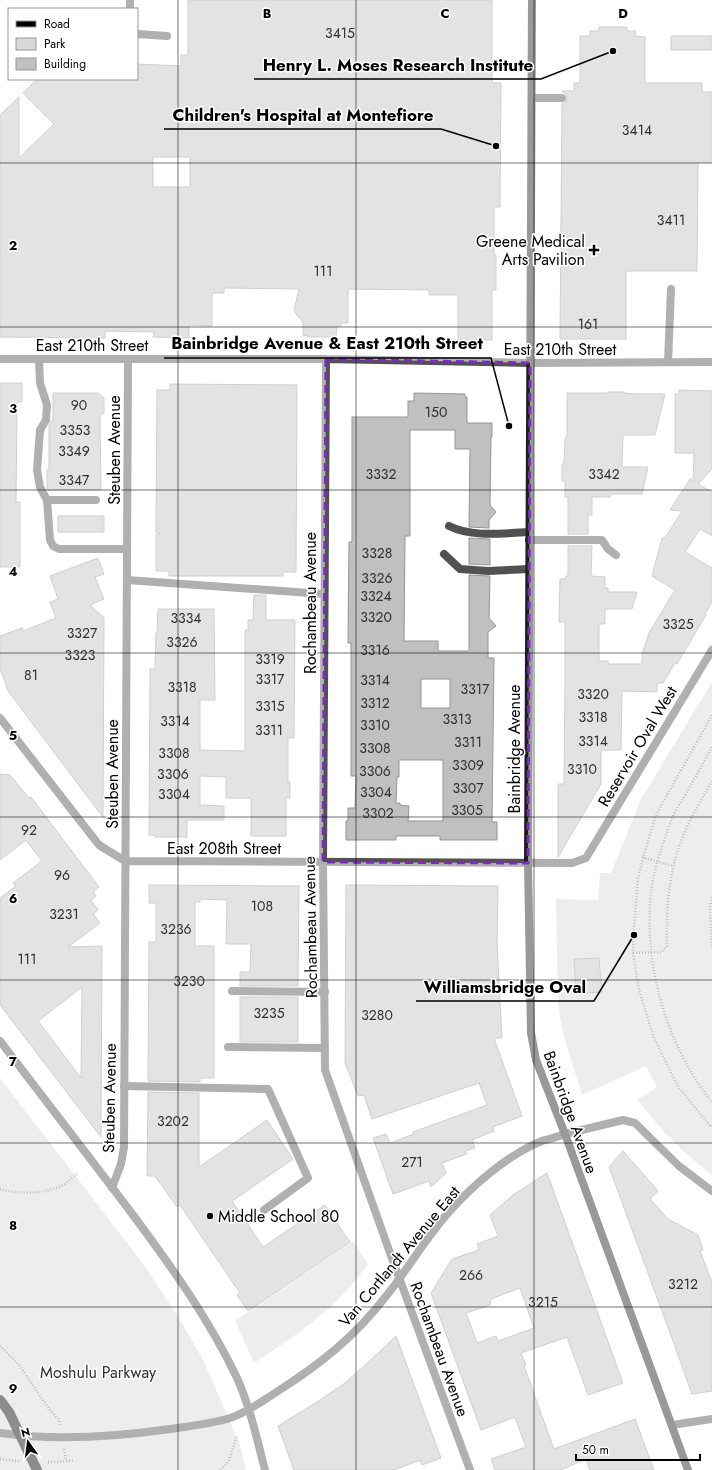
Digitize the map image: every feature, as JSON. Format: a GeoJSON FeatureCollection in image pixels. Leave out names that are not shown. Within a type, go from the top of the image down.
{"type":"FeatureCollection","features":[{"type":"Feature","properties":{"kind":"main road","name":"Bainbridge Avenue"},"geometry":{"type":"LineString","coordinates":[[532,0],[528,863],[531,1033],[536,1060],[565,1134],[688,1470]]}},
{"type":"Feature","properties":{"kind":"main road"},"geometry":{"type":"LineString","coordinates":[[0,1400],[9,1412],[37,1470]]}},
{"type":"Feature","properties":{"kind":"street"},"geometry":{"type":"LineString","coordinates":[[138,34],[167,36]]}},
{"type":"Feature","properties":{"kind":"street"},"geometry":{"type":"LineString","coordinates":[[532,98],[562,98]]}},
{"type":"Feature","properties":{"kind":"street"},"geometry":{"type":"LineString","coordinates":[[668,362],[671,289]]}},
{"type":"Feature","properties":{"kind":"street","name":"East 210th Street"},"geometry":{"type":"LineString","coordinates":[[0,359],[326,360],[530,363],[712,362]]}},
{"type":"Feature","properties":{"kind":"street"},"geometry":{"type":"LineString","coordinates":[[39,359],[40,383],[47,405],[46,420],[40,430],[37,470],[40,487],[47,500],[50,540],[53,546],[59,549],[127,549]]}},
{"type":"Feature","properties":{"kind":"street","name":"Steuben Avenue"},"geometry":{"type":"LineString","coordinates":[[112,1188],[123,1156],[128,359]]}},
{"type":"Feature","properties":{"kind":"street","name":"Rochambeau Avenue"},"geometry":{"type":"LineString","coordinates":[[326,360],[323,862],[326,1070],[470,1470]]}},
{"type":"Feature","properties":{"kind":"street"},"geometry":{"type":"LineString","coordinates":[[47,500],[96,500]]}},
{"type":"Feature","properties":{"kind":"street"},"geometry":{"type":"LineString","coordinates":[[449,526],[459,531],[468,532],[602,540],[608,549],[616,555]]}},
{"type":"Feature","properties":{"kind":"street"},"geometry":{"type":"LineString","coordinates":[[444,554],[460,569],[488,571],[529,569]]}},
{"type":"Feature","properties":{"kind":"street"},"geometry":{"type":"LineString","coordinates":[[127,580],[324,594]]}},
{"type":"Feature","properties":{"kind":"street","name":"Reservoir Oval West"},"geometry":{"type":"LineString","coordinates":[[586,858],[712,650]]}},
{"type":"Feature","properties":{"kind":"street"},"geometry":{"type":"LineString","coordinates":[[0,718],[99,845],[125,861]]}},
{"type":"Feature","properties":{"kind":"street","name":"East 208th Street"},"geometry":{"type":"LineString","coordinates":[[125,861],[572,863],[586,858]]}},
{"type":"Feature","properties":{"kind":"street"},"geometry":{"type":"LineString","coordinates":[[232,991],[325,992]]}},
{"type":"Feature","properties":{"kind":"street"},"geometry":{"type":"LineString","coordinates":[[0,1041],[163,1256],[200,1312],[230,1365],[240,1387],[248,1409],[265,1470]]}},
{"type":"Feature","properties":{"kind":"street"},"geometry":{"type":"LineString","coordinates":[[228,1047],[325,1048]]}},
{"type":"Feature","properties":{"kind":"street"},"geometry":{"type":"LineString","coordinates":[[124,1086],[268,1089],[308,1178],[264,1210]]}},
{"type":"Feature","properties":{"kind":"street","name":"Van Cortlandt Avenue East"},"geometry":{"type":"LineString","coordinates":[[0,1433],[21,1436],[62,1438],[166,1430],[224,1420],[248,1409],[304,1374],[338,1348],[366,1321],[400,1279],[447,1214],[482,1180],[497,1168],[541,1142],[565,1134],[623,1120],[635,1122],[678,1166],[712,1192]]}},
{"type":"Feature","properties":{"kind":"street"},"geometry":{"type":"LineString","coordinates":[[672,1425],[712,1419]]}},
{"type":"Feature","properties":{"kind":"path"},"geometry":{"type":"LineString","coordinates":[[712,715],[657,813],[642,857],[636,895],[633,953],[639,990],[653,1036],[680,1089],[694,1108],[711,1127],[712,1126]]}},
{"type":"Feature","properties":{"kind":"path"},"geometry":{"type":"LineString","coordinates":[[712,747],[671,820],[657,861],[653,880],[650,911],[651,953],[657,988],[670,1030],[693,1075],[712,1102]]}},
{"type":"Feature","properties":{"kind":"path"},"geometry":{"type":"LineString","coordinates":[[633,953],[662,952],[667,946],[668,898],[673,866],[687,827],[712,781]]}},
{"type":"Feature","properties":{"kind":"path"},"geometry":{"type":"LineString","coordinates":[[642,857],[673,866]]}},
{"type":"Feature","properties":{"kind":"path"},"geometry":{"type":"LineString","coordinates":[[712,897],[710,908],[712,949]]}},
{"type":"Feature","properties":{"kind":"path"},"geometry":{"type":"LineString","coordinates":[[0,1189],[18,1192],[47,1190],[65,1184],[77,1174]]}},
{"type":"Feature","properties":{"kind":"path"},"geometry":{"type":"LineString","coordinates":[[0,1346],[19,1365],[49,1409],[59,1420]]}},
{"type":"Feature","properties":{"kind":"path"},"geometry":{"type":"LineString","coordinates":[[221,1470],[229,1460],[237,1436]]}},
{"type":"Feature","properties":{"kind":"path"},"geometry":{"type":"LineString","coordinates":[[0,1459],[12,1460]]}},
{"type":"Feature","properties":{"kind":"path"},"geometry":{"type":"LineString","coordinates":[[66,1460],[75,1460]]}},
{"type":"Feature","properties":{"kind":"highlighted area"},"geometry":{"type":"Polygon","coordinates":[[[326,359],[530,363],[528,863],[323,862],[326,359]]]}},
{"type":"Feature","properties":{"kind":"green space"},"geometry":{"type":"Polygon","coordinates":[[[712,682],[712,1176],[663,1131],[637,1100],[657,1087],[646,1066],[582,1095],[563,1034],[558,1003],[556,899],[598,900],[600,873],[611,873],[641,799],[712,682]]]}},
{"type":"Feature","properties":{"kind":"green space","name":"Moshulu Parkway"},"geometry":{"type":"Polygon","coordinates":[[[0,1078],[144,1265],[179,1318],[202,1358],[239,1442],[246,1470],[0,1470],[0,1078]]]}},
{"type":"Feature","properties":{"kind":"green space"},"geometry":{"type":"Polygon","coordinates":[[[353,1241],[368,1265],[356,1280],[338,1300],[315,1320],[292,1338],[254,1363],[235,1321],[353,1241]]]}},
{"type":"Feature","properties":{"kind":"building"},"geometry":{"type":"Polygon","coordinates":[[[188,0],[492,0],[492,83],[501,83],[500,207],[494,207],[496,290],[492,290],[492,340],[458,340],[458,295],[429,295],[429,290],[348,289],[348,323],[341,323],[341,326],[337,326],[336,337],[311,337],[303,335],[303,322],[294,310],[299,289],[224,288],[224,293],[212,293],[212,326],[189,325],[189,338],[153,337],[154,332],[105,331],[105,338],[0,337],[0,115],[19,97],[19,158],[54,124],[23,93],[36,80],[138,80],[138,64],[181,66],[181,55],[188,55],[188,0]],[[153,157],[153,187],[190,187],[190,157],[153,157]]]}},
{"type":"Feature","properties":{"kind":"building"},"geometry":{"type":"Polygon","coordinates":[[[599,27],[627,27],[627,31],[636,31],[635,36],[645,37],[645,83],[702,83],[702,92],[712,92],[712,162],[698,162],[697,271],[626,271],[626,339],[560,339],[562,103],[565,103],[567,98],[567,95],[562,91],[574,91],[574,83],[580,83],[580,36],[590,36],[590,31],[598,31],[599,27]]]}},
{"type":"Feature","properties":{"kind":"building"},"geometry":{"type":"Polygon","coordinates":[[[671,36],[712,36],[712,50],[671,50],[671,36]]]}},
{"type":"Feature","properties":{"kind":"building"},"geometry":{"type":"Polygon","coordinates":[[[0,383],[22,383],[22,402],[17,402],[16,502],[20,502],[20,567],[0,567],[0,383]]]}},
{"type":"Feature","properties":{"kind":"building"},"geometry":{"type":"Polygon","coordinates":[[[170,384],[297,385],[296,572],[283,572],[283,576],[169,576],[169,571],[156,571],[156,535],[161,533],[156,533],[157,390],[170,390],[170,384]]]}},
{"type":"Feature","properties":{"kind":"building"},"geometry":{"type":"Polygon","coordinates":[[[679,390],[712,391],[712,469],[698,484],[712,492],[712,536],[700,529],[685,552],[712,568],[712,602],[677,664],[675,663],[663,683],[657,683],[657,692],[622,691],[621,750],[601,750],[601,784],[558,857],[558,784],[564,784],[565,682],[565,622],[559,622],[560,579],[565,579],[566,576],[568,576],[568,546],[592,546],[591,576],[605,577],[605,588],[608,588],[608,592],[637,592],[632,609],[605,609],[605,624],[599,624],[599,661],[608,661],[608,664],[642,664],[642,654],[649,633],[675,590],[652,576],[662,538],[665,538],[682,511],[670,510],[690,479],[693,481],[694,453],[675,453],[675,394],[679,394],[679,390]]]}},
{"type":"Feature","properties":{"kind":"building"},"geometry":{"type":"Polygon","coordinates":[[[608,392],[665,394],[655,435],[623,435],[622,467],[648,467],[642,494],[610,494],[610,497],[592,497],[592,515],[588,515],[588,534],[568,534],[568,497],[565,497],[565,481],[562,481],[562,464],[564,464],[565,438],[567,436],[567,393],[608,392]]]}},
{"type":"Feature","properties":{"kind":"building"},"geometry":{"type":"Polygon","coordinates":[[[53,393],[98,393],[104,398],[104,413],[100,416],[101,490],[47,489],[47,470],[49,470],[49,425],[51,421],[53,421],[53,393]]]}},
{"type":"Feature","properties":{"kind":"building"},"geometry":{"type":"Polygon","coordinates":[[[414,393],[465,394],[465,397],[467,397],[467,423],[492,423],[490,505],[496,512],[489,520],[489,528],[469,527],[470,449],[455,449],[455,430],[410,430],[410,536],[405,536],[404,641],[438,641],[438,651],[469,651],[469,575],[490,576],[489,618],[496,626],[488,632],[488,658],[494,658],[492,822],[497,822],[497,840],[440,840],[440,836],[396,836],[396,840],[346,840],[348,808],[355,808],[356,776],[351,776],[351,643],[348,643],[349,542],[352,542],[352,417],[408,417],[408,401],[414,401],[414,393]],[[421,679],[421,708],[450,708],[450,679],[421,679]],[[399,760],[396,803],[409,806],[408,821],[443,821],[443,760],[399,760]]]}},
{"type":"Feature","properties":{"kind":"building"},"geometry":{"type":"Polygon","coordinates":[[[58,516],[104,516],[104,532],[58,532],[58,516]]]}},
{"type":"Feature","properties":{"kind":"building"},"geometry":{"type":"Polygon","coordinates":[[[469,538],[490,539],[490,565],[469,564],[469,538]]]}},
{"type":"Feature","properties":{"kind":"building"},"geometry":{"type":"Polygon","coordinates":[[[98,558],[104,574],[95,577],[104,599],[90,605],[104,618],[103,817],[8,691],[0,668],[0,636],[22,628],[23,631],[56,618],[50,602],[58,599],[50,576],[98,558]]]}},
{"type":"Feature","properties":{"kind":"building"},"geometry":{"type":"Polygon","coordinates":[[[254,595],[266,595],[266,620],[295,620],[294,738],[288,738],[288,782],[290,782],[290,798],[286,798],[286,836],[251,836],[251,798],[226,798],[226,777],[200,776],[200,805],[224,806],[224,820],[187,820],[187,837],[155,837],[155,835],[149,835],[150,669],[155,669],[158,609],[214,609],[215,700],[200,700],[200,750],[245,751],[245,630],[248,630],[248,620],[253,620],[254,595]]]}},
{"type":"Feature","properties":{"kind":"building"},"geometry":{"type":"Polygon","coordinates":[[[0,774],[10,775],[29,798],[31,797],[99,887],[93,892],[96,896],[91,900],[98,910],[93,914],[100,923],[68,947],[102,946],[101,1137],[0,1005],[0,898],[16,886],[13,883],[42,861],[26,840],[0,860],[0,774]],[[82,987],[38,1021],[81,1078],[82,987]]]}},
{"type":"Feature","properties":{"kind":"building"},"geometry":{"type":"Polygon","coordinates":[[[149,885],[299,886],[298,986],[240,986],[240,972],[250,972],[251,944],[226,944],[227,900],[200,899],[200,902],[195,902],[195,946],[214,946],[214,1078],[200,1078],[200,1082],[148,1081],[149,942],[156,942],[156,903],[149,903],[149,885]]]}},
{"type":"Feature","properties":{"kind":"building"},"geometry":{"type":"Polygon","coordinates":[[[346,885],[498,886],[497,942],[502,1038],[494,1038],[522,1116],[493,1127],[494,1131],[472,1140],[475,1148],[465,1151],[467,1154],[442,1163],[446,1173],[431,1187],[429,1181],[393,1194],[373,1138],[386,1134],[390,1143],[414,1134],[413,1132],[487,1105],[479,1083],[372,1119],[364,1095],[358,1096],[345,1063],[346,885]]]}},
{"type":"Feature","properties":{"kind":"building"},"geometry":{"type":"Polygon","coordinates":[[[599,958],[602,992],[576,994],[574,959],[599,958]]]}},
{"type":"Feature","properties":{"kind":"building"},"geometry":{"type":"Polygon","coordinates":[[[240,997],[298,997],[298,1042],[240,1042],[240,997]]]}},
{"type":"Feature","properties":{"kind":"building","name":"Middle School 80"},"geometry":{"type":"Polygon","coordinates":[[[148,1092],[199,1093],[199,1167],[267,1120],[293,1159],[232,1201],[263,1247],[325,1205],[350,1242],[248,1311],[237,1295],[240,1293],[180,1205],[177,1207],[155,1176],[147,1176],[148,1092]]]}},
{"type":"Feature","properties":{"kind":"building"},"geometry":{"type":"Polygon","coordinates":[[[623,1151],[658,1191],[650,1199],[668,1219],[698,1235],[703,1250],[700,1251],[712,1282],[712,1391],[692,1394],[609,1167],[623,1151]]]}},
{"type":"Feature","properties":{"kind":"building"},"geometry":{"type":"Polygon","coordinates":[[[547,1173],[623,1383],[588,1395],[567,1337],[521,1353],[526,1365],[524,1366],[554,1449],[635,1419],[654,1470],[590,1470],[586,1459],[561,1470],[495,1470],[491,1459],[526,1447],[515,1417],[481,1430],[431,1293],[452,1259],[479,1250],[477,1244],[498,1236],[490,1215],[513,1195],[547,1173]],[[520,1288],[491,1299],[490,1305],[466,1313],[477,1343],[496,1336],[498,1341],[534,1328],[520,1288]]]}},
{"type":"Feature","properties":{"kind":"building"},"geometry":{"type":"Polygon","coordinates":[[[396,1336],[441,1458],[422,1465],[420,1460],[394,1470],[294,1470],[278,1426],[345,1383],[396,1336]]]}},
{"type":"Feature","properties":{"kind":"place","name":"Henry L. Moses Research Institute"},"geometry":{"type":"Point","coordinates":[613,51]}},
{"type":"Feature","properties":{"kind":"place","name":"Children's Hospital at Montefiore"},"geometry":{"type":"Point","coordinates":[496,146]}},
{"type":"Feature","properties":{"kind":"place","name":"Greene Medical Arts Pavilion"},"geometry":{"type":"Point","coordinates":[594,250]}},
{"type":"Feature","properties":{"kind":"place","name":"Bainbridge Avenue & East 210th Street"},"geometry":{"type":"Point","coordinates":[509,426]}},
{"type":"Feature","properties":{"kind":"place","name":"Williamsbridge Oval"},"geometry":{"type":"Point","coordinates":[634,935]}},
{"type":"Feature","properties":{"kind":"place","name":"Middle School 80"},"geometry":{"type":"Point","coordinates":[210,1216]}}]}
